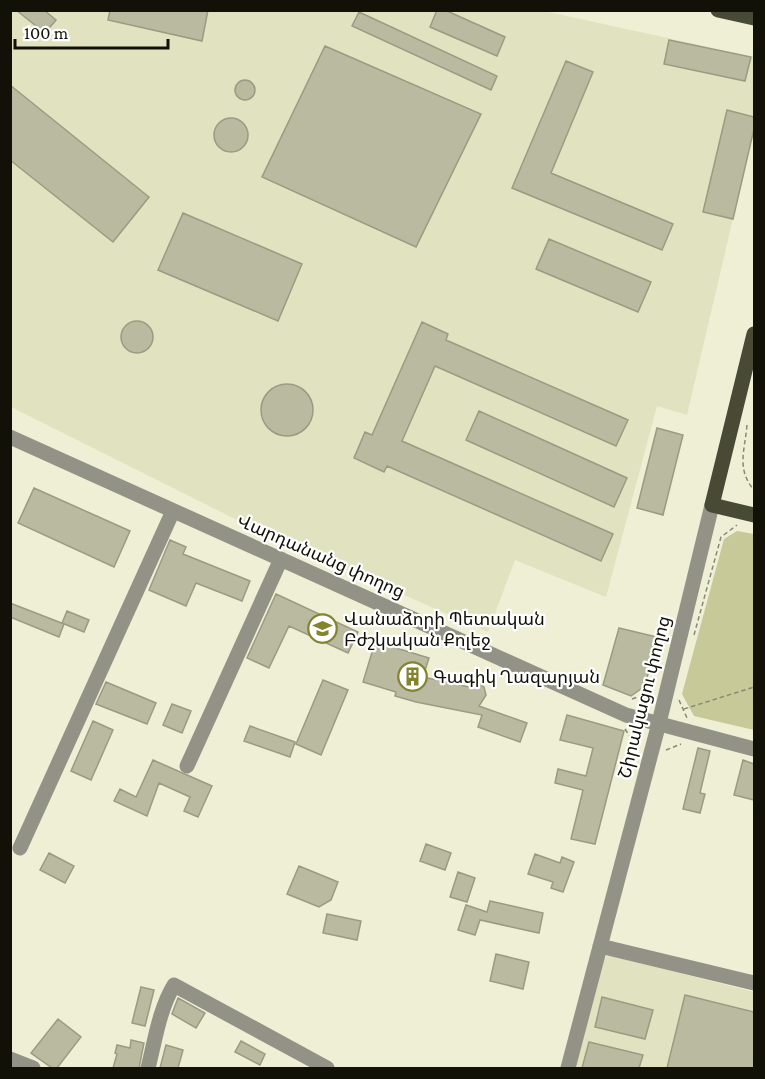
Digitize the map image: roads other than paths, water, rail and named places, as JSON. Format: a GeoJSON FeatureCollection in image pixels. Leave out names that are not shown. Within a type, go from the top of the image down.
{"type":"FeatureCollection","features":[{"type":"Feature","properties":{"kind":"main road"},"geometry":{"type":"LineString","coordinates":[[718,10],[754,18]]}},
{"type":"Feature","properties":{"kind":"main road","name":"Շիրակացու փողոց"},"geometry":{"type":"LineString","coordinates":[[712,505],[754,334]]}},
{"type":"Feature","properties":{"kind":"main road"},"geometry":{"type":"LineString","coordinates":[[712,505],[754,515]]}},
{"type":"Feature","properties":{"kind":"street","name":"Վարդանանց փողոց"},"geometry":{"type":"LineString","coordinates":[[10,436],[626,715],[754,749]]}},
{"type":"Feature","properties":{"kind":"street","name":"Շիրակացու փողոց"},"geometry":{"type":"LineString","coordinates":[[568,1068],[659,723],[712,505]]}},
{"type":"Feature","properties":{"kind":"street"},"geometry":{"type":"LineString","coordinates":[[20,849],[173,511]]}},
{"type":"Feature","properties":{"kind":"street"},"geometry":{"type":"LineString","coordinates":[[187,766],[281,559]]}},
{"type":"Feature","properties":{"kind":"street"},"geometry":{"type":"LineString","coordinates":[[600,946],[754,983]]}},
{"type":"Feature","properties":{"kind":"street"},"geometry":{"type":"LineString","coordinates":[[148,1068],[162,1013],[174,986],[327,1068]]}},
{"type":"Feature","properties":{"kind":"street"},"geometry":{"type":"LineString","coordinates":[[10,1059],[33,1068]]}},
{"type":"Feature","properties":{"kind":"place","name":"Վանաձորի Պետական Բժշկական Քոլեջ"},"geometry":{"type":"Point","coordinates":[323,629]}},
{"type":"Feature","properties":{"kind":"place","name":"Գագիկ Ղազարյան"},"geometry":{"type":"Point","coordinates":[412,677]}}]}
